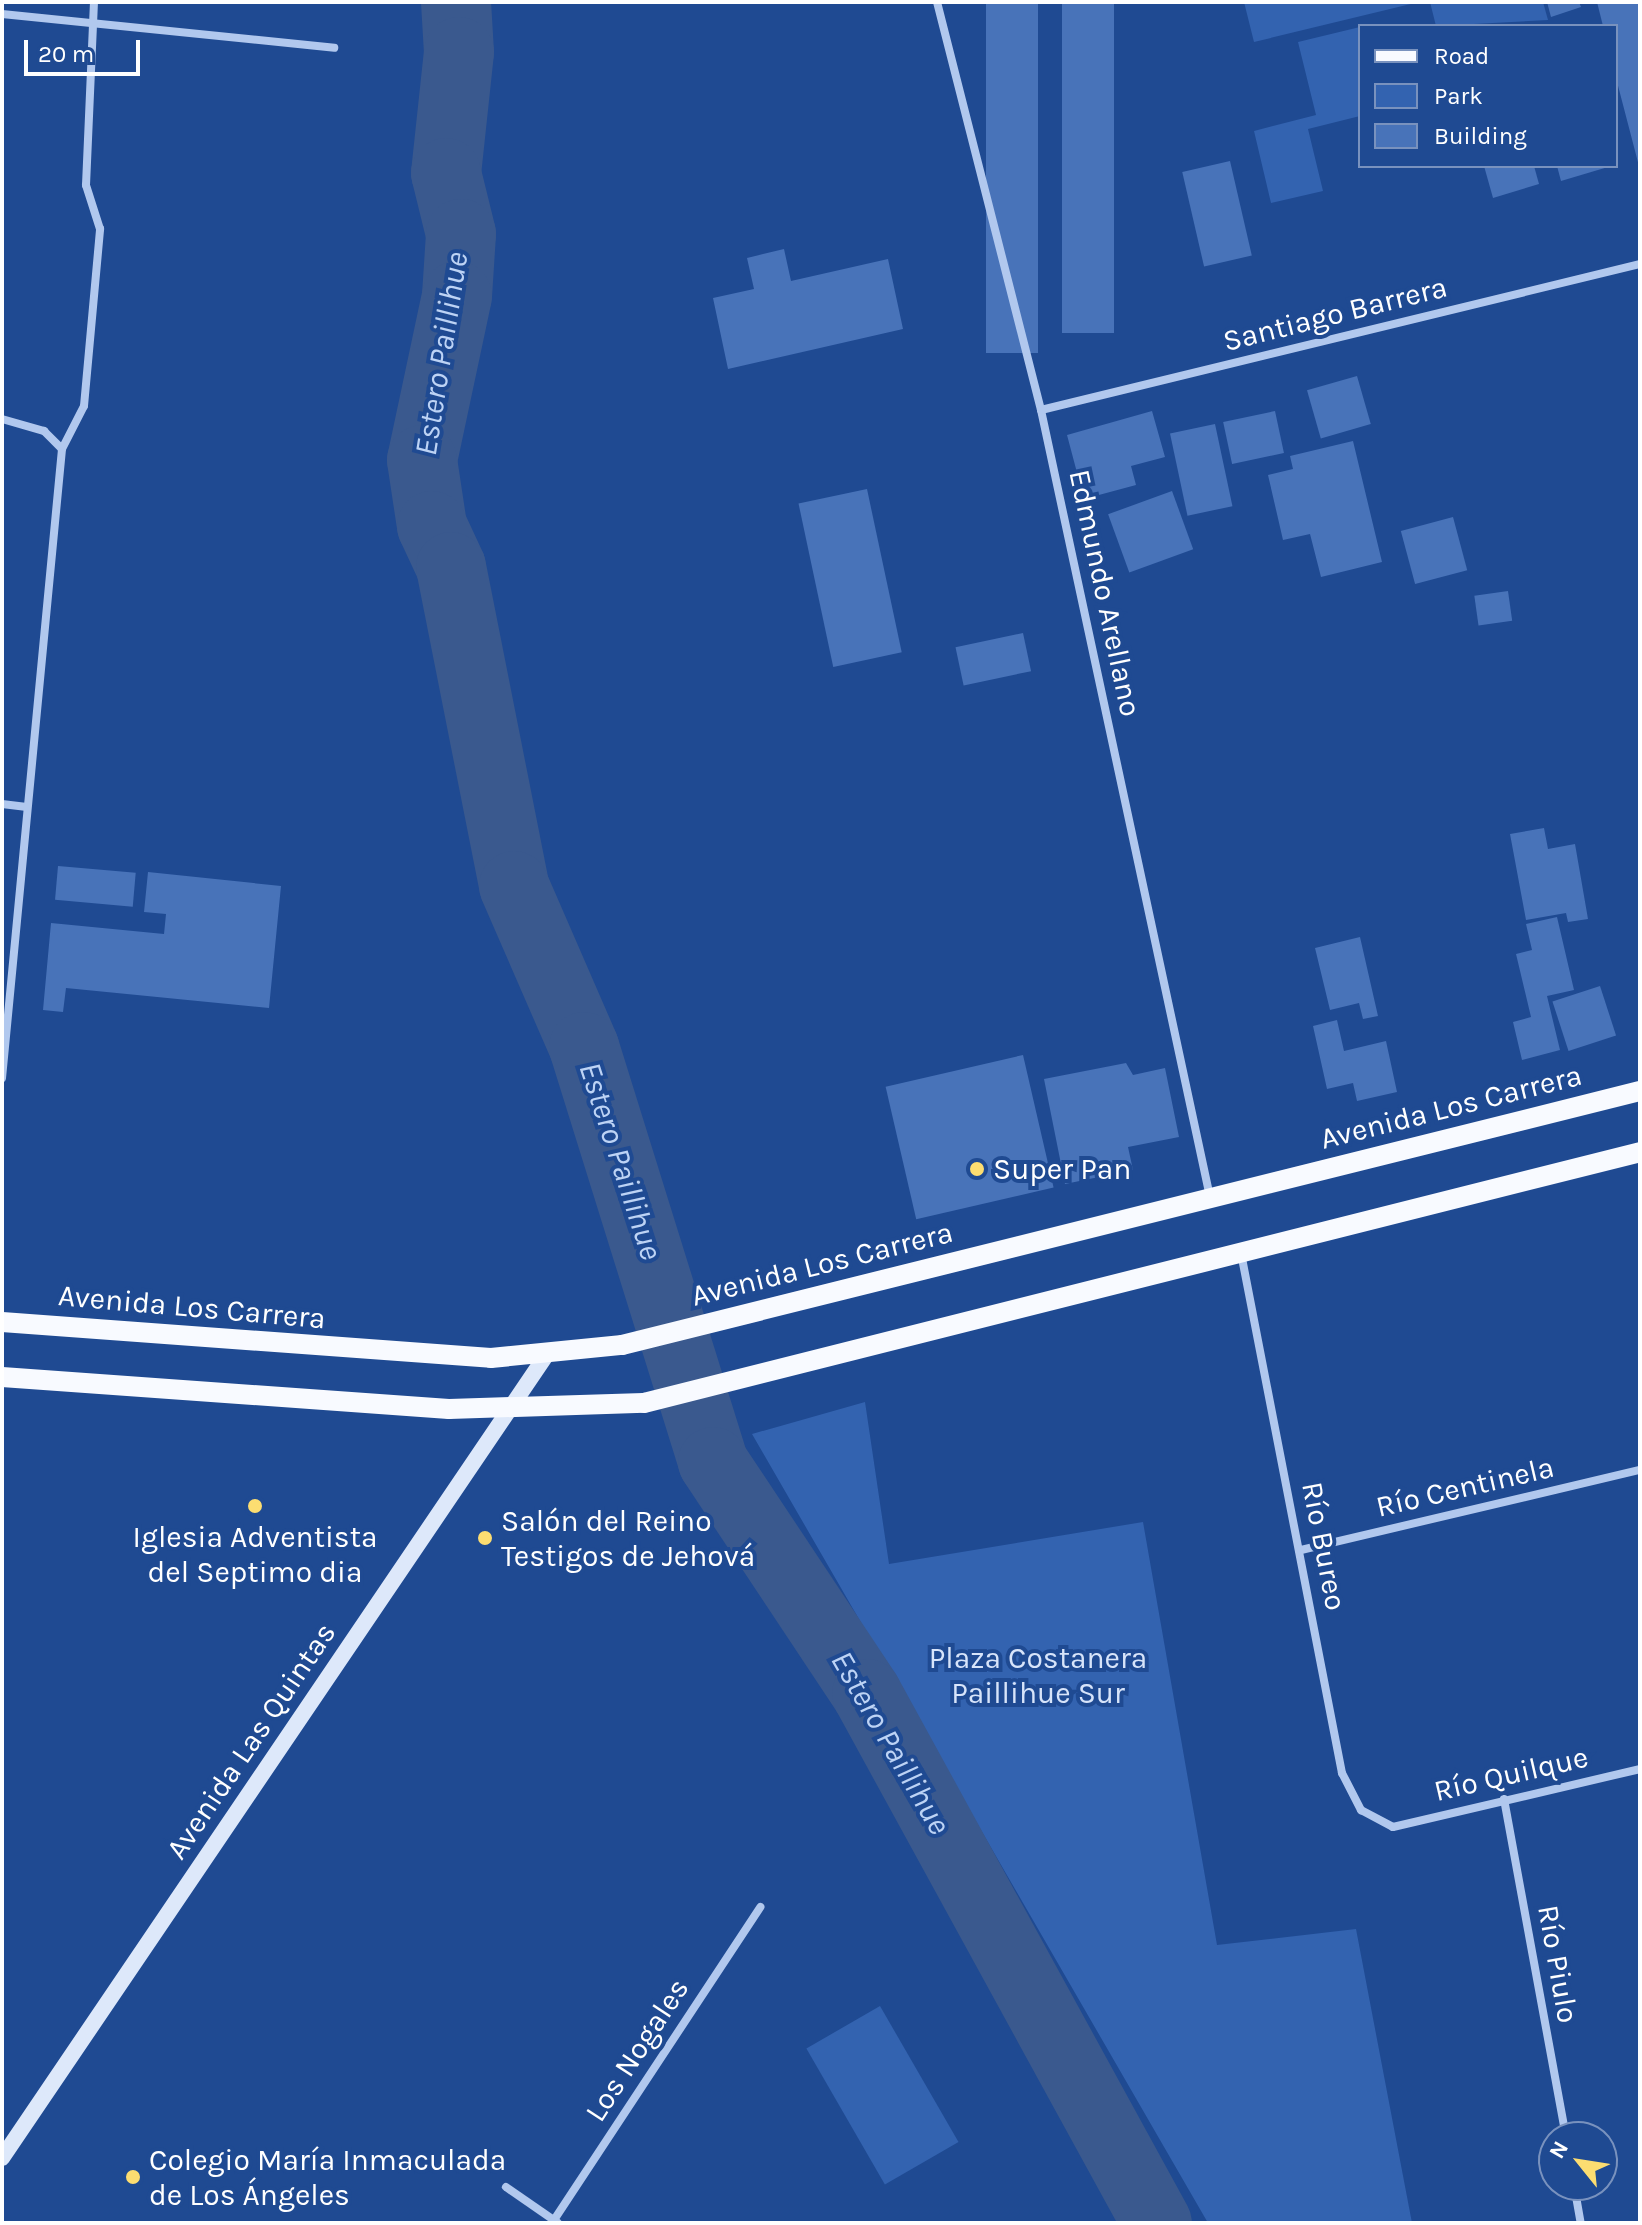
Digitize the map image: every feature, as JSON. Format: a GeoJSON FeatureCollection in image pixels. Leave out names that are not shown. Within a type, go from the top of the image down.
{"type":"FeatureCollection","features":[{"type":"Feature","properties":{"kind":"main road","name":"Avenida Los Carrera"},"geometry":{"type":"LineString","coordinates":[[2,1322],[352,1351],[547,1354],[622,1345],[1640,1091]]}},
{"type":"Feature","properties":{"kind":"main road"},"geometry":{"type":"LineString","coordinates":[[2,1377],[509,1411],[644,1403],[1640,1152]]}},
{"type":"Feature","properties":{"kind":"street"},"geometry":{"type":"LineString","coordinates":[[2,1078],[62,449],[84,406],[100,229],[86,185],[94,2]]}},
{"type":"Feature","properties":{"kind":"street","name":"Edmundo Arellano"},"geometry":{"type":"LineString","coordinates":[[937,2],[1041,410],[1210,1198]]}},
{"type":"Feature","properties":{"kind":"street"},"geometry":{"type":"LineString","coordinates":[[2,14],[334,48]]}},
{"type":"Feature","properties":{"kind":"street","name":"Santiago Barrera"},"geometry":{"type":"LineString","coordinates":[[1041,410],[1640,264]]}},
{"type":"Feature","properties":{"kind":"street"},"geometry":{"type":"LineString","coordinates":[[2,419],[44,431],[62,449]]}},
{"type":"Feature","properties":{"kind":"street"},"geometry":{"type":"LineString","coordinates":[[2,804],[27,807]]}},
{"type":"Feature","properties":{"kind":"street","name":"Río Bureo"},"geometry":{"type":"LineString","coordinates":[[1240,1252],[1301,1550],[1342,1773],[1361,1810],[1393,1827]]}},
{"type":"Feature","properties":{"kind":"street","name":"Avenida Las Quintas"},"geometry":{"type":"LineString","coordinates":[[3,2156],[547,1354]]}},
{"type":"Feature","properties":{"kind":"street","name":"Río Centinela"},"geometry":{"type":"LineString","coordinates":[[1301,1550],[1640,1470]]}},
{"type":"Feature","properties":{"kind":"street","name":"Río Quilque"},"geometry":{"type":"LineString","coordinates":[[1393,1827],[1640,1769]]}},
{"type":"Feature","properties":{"kind":"street","name":"Río Piulo"},"geometry":{"type":"LineString","coordinates":[[1504,1799],[1563,2121]]}},
{"type":"Feature","properties":{"kind":"street","name":"Los Nogales"},"geometry":{"type":"LineString","coordinates":[[556,2221],[760,1907]]}},
{"type":"Feature","properties":{"kind":"street"},"geometry":{"type":"LineString","coordinates":[[506,2187],[556,2221]]}},
{"type":"Feature","properties":{"kind":"street"},"geometry":{"type":"LineString","coordinates":[[1577,2201],[1581,2223]]}},
{"type":"Feature","properties":{"kind":"green space"},"geometry":{"type":"Polygon","coordinates":[[[1244,2],[1419,2],[1254,42],[1244,2]]]}},
{"type":"Feature","properties":{"kind":"green space"},"geometry":{"type":"Polygon","coordinates":[[[1430,2],[1543,2],[1548,20],[1473,24],[1436,24],[1430,2]]]}},
{"type":"Feature","properties":{"kind":"green space"},"geometry":{"type":"Polygon","coordinates":[[[1358,27],[1358,116],[1308,129],[1323,191],[1271,203],[1254,131],[1316,115],[1298,42],[1358,27]]]}},
{"type":"Feature","properties":{"kind":"green space","name":"Plaza Costanera Paillihue Sur"},"geometry":{"type":"Polygon","coordinates":[[[865,1402],[889,1564],[1143,1522],[1217,1945],[1356,1929],[1412,2223],[1208,2223],[752,1434],[865,1402]]]}},
{"type":"Feature","properties":{"kind":"green space"},"geometry":{"type":"Polygon","coordinates":[[[880,2006],[958,2142],[885,2184],[806,2048],[880,2006]]]}},
{"type":"Feature","properties":{"kind":"building"},"geometry":{"type":"Polygon","coordinates":[[[986,2],[1038,2],[1038,353],[986,353],[986,2]]]}},
{"type":"Feature","properties":{"kind":"building"},"geometry":{"type":"Polygon","coordinates":[[[1062,2],[1114,2],[1114,333],[1062,333],[1062,2]]]}},
{"type":"Feature","properties":{"kind":"building"},"geometry":{"type":"Polygon","coordinates":[[[1547,2],[1579,2],[1581,7],[1551,17],[1547,2]]]}},
{"type":"Feature","properties":{"kind":"building"},"geometry":{"type":"Polygon","coordinates":[[[1597,2],[1640,2],[1640,170],[1618,86],[1618,24],[1602,24],[1597,2]]]}},
{"type":"Feature","properties":{"kind":"building"},"geometry":{"type":"Polygon","coordinates":[[[1230,161],[1252,256],[1204,267],[1182,172],[1230,161]]]}},
{"type":"Feature","properties":{"kind":"building"},"geometry":{"type":"Polygon","coordinates":[[[1485,168],[1535,168],[1539,184],[1493,198],[1485,168]]]}},
{"type":"Feature","properties":{"kind":"building"},"geometry":{"type":"Polygon","coordinates":[[[1558,168],[1605,168],[1561,181],[1558,168]]]}},
{"type":"Feature","properties":{"kind":"building"},"geometry":{"type":"Polygon","coordinates":[[[784,249],[791,281],[888,259],[903,329],[728,369],[713,298],[754,289],[747,258],[784,249]]]}},
{"type":"Feature","properties":{"kind":"building"},"geometry":{"type":"Polygon","coordinates":[[[1357,376],[1371,424],[1321,438],[1307,390],[1357,376]]]}},
{"type":"Feature","properties":{"kind":"building"},"geometry":{"type":"Polygon","coordinates":[[[1152,411],[1165,457],[1131,466],[1136,485],[1084,499],[1067,435],[1152,411]]]}},
{"type":"Feature","properties":{"kind":"building"},"geometry":{"type":"Polygon","coordinates":[[[1275,411],[1284,453],[1232,464],[1223,422],[1275,411]]]}},
{"type":"Feature","properties":{"kind":"building"},"geometry":{"type":"Polygon","coordinates":[[[1215,424],[1232,506],[1187,516],[1170,434],[1215,424]]]}},
{"type":"Feature","properties":{"kind":"building"},"geometry":{"type":"Polygon","coordinates":[[[1353,441],[1382,562],[1321,577],[1310,534],[1283,540],[1268,475],[1293,469],[1290,456],[1353,441]]]}},
{"type":"Feature","properties":{"kind":"building"},"geometry":{"type":"Polygon","coordinates":[[[867,489],[902,652],[833,667],[799,504],[867,489]]]}},
{"type":"Feature","properties":{"kind":"building"},"geometry":{"type":"Polygon","coordinates":[[[1172,491],[1193,549],[1129,573],[1108,514],[1172,491]]]}},
{"type":"Feature","properties":{"kind":"building"},"geometry":{"type":"Polygon","coordinates":[[[1453,517],[1467,570],[1415,584],[1401,531],[1453,517]]]}},
{"type":"Feature","properties":{"kind":"building"},"geometry":{"type":"Polygon","coordinates":[[[1508,591],[1512,621],[1479,625],[1474,596],[1508,591]]]}},
{"type":"Feature","properties":{"kind":"building"},"geometry":{"type":"Polygon","coordinates":[[[1023,633],[1031,671],[964,685],[956,647],[1023,633]]]}},
{"type":"Feature","properties":{"kind":"building"},"geometry":{"type":"Polygon","coordinates":[[[1544,828],[1548,849],[1575,844],[1588,919],[1568,922],[1566,913],[1526,920],[1510,834],[1544,828]]]}},
{"type":"Feature","properties":{"kind":"building"},"geometry":{"type":"Polygon","coordinates":[[[58,866],[136,873],[133,907],[55,900],[58,866]]]}},
{"type":"Feature","properties":{"kind":"building"},"geometry":{"type":"Polygon","coordinates":[[[148,872],[281,886],[269,1008],[66,988],[63,1012],[43,1010],[51,923],[164,934],[166,914],[144,912],[148,872]]]}},
{"type":"Feature","properties":{"kind":"building"},"geometry":{"type":"Polygon","coordinates":[[[1557,917],[1574,990],[1547,996],[1560,1050],[1522,1060],[1513,1022],[1531,1017],[1516,954],[1532,950],[1526,924],[1557,917]]]}},
{"type":"Feature","properties":{"kind":"building"},"geometry":{"type":"Polygon","coordinates":[[[1360,937],[1378,1016],[1363,1019],[1359,1003],[1330,1010],[1315,948],[1360,937]]]}},
{"type":"Feature","properties":{"kind":"building"},"geometry":{"type":"Polygon","coordinates":[[[1600,986],[1616,1035],[1569,1051],[1552,1001],[1600,986]]]}},
{"type":"Feature","properties":{"kind":"building"},"geometry":{"type":"Polygon","coordinates":[[[1337,1020],[1344,1051],[1386,1041],[1397,1092],[1357,1101],[1353,1083],[1327,1089],[1313,1026],[1337,1020]]]}},
{"type":"Feature","properties":{"kind":"building"},"geometry":{"type":"Polygon","coordinates":[[[1023,1055],[1054,1188],[916,1219],[886,1087],[1023,1055]]]}},
{"type":"Feature","properties":{"kind":"building"},"geometry":{"type":"Polygon","coordinates":[[[1126,1063],[1133,1075],[1165,1068],[1179,1137],[1128,1147],[1133,1170],[1065,1184],[1044,1079],[1126,1063]]]}},
{"type":"Feature","properties":{"kind":"waterway","name":"Estero Paillihue"},"geometry":{"type":"LineString","coordinates":[[456,2],[459,52],[446,173],[461,234],[457,296],[422,460],[432,526],[451,567],[514,886],[584,1047],[713,1462],[867,1694],[1157,2223]]}},
{"type":"Feature","properties":{"kind":"place","name":"Super Pan"},"geometry":{"type":"Point","coordinates":[977,1169]}},
{"type":"Feature","properties":{"kind":"place","name":"Iglesia Adventista del Septimo dia"},"geometry":{"type":"Point","coordinates":[255,1506]}},
{"type":"Feature","properties":{"kind":"place","name":"Salón del Reino Testigos de Jehová"},"geometry":{"type":"Point","coordinates":[485,1538]}},
{"type":"Feature","properties":{"kind":"place","name":"Colegio María Inmaculada de Los Ángeles"},"geometry":{"type":"Point","coordinates":[133,2177]}}]}
